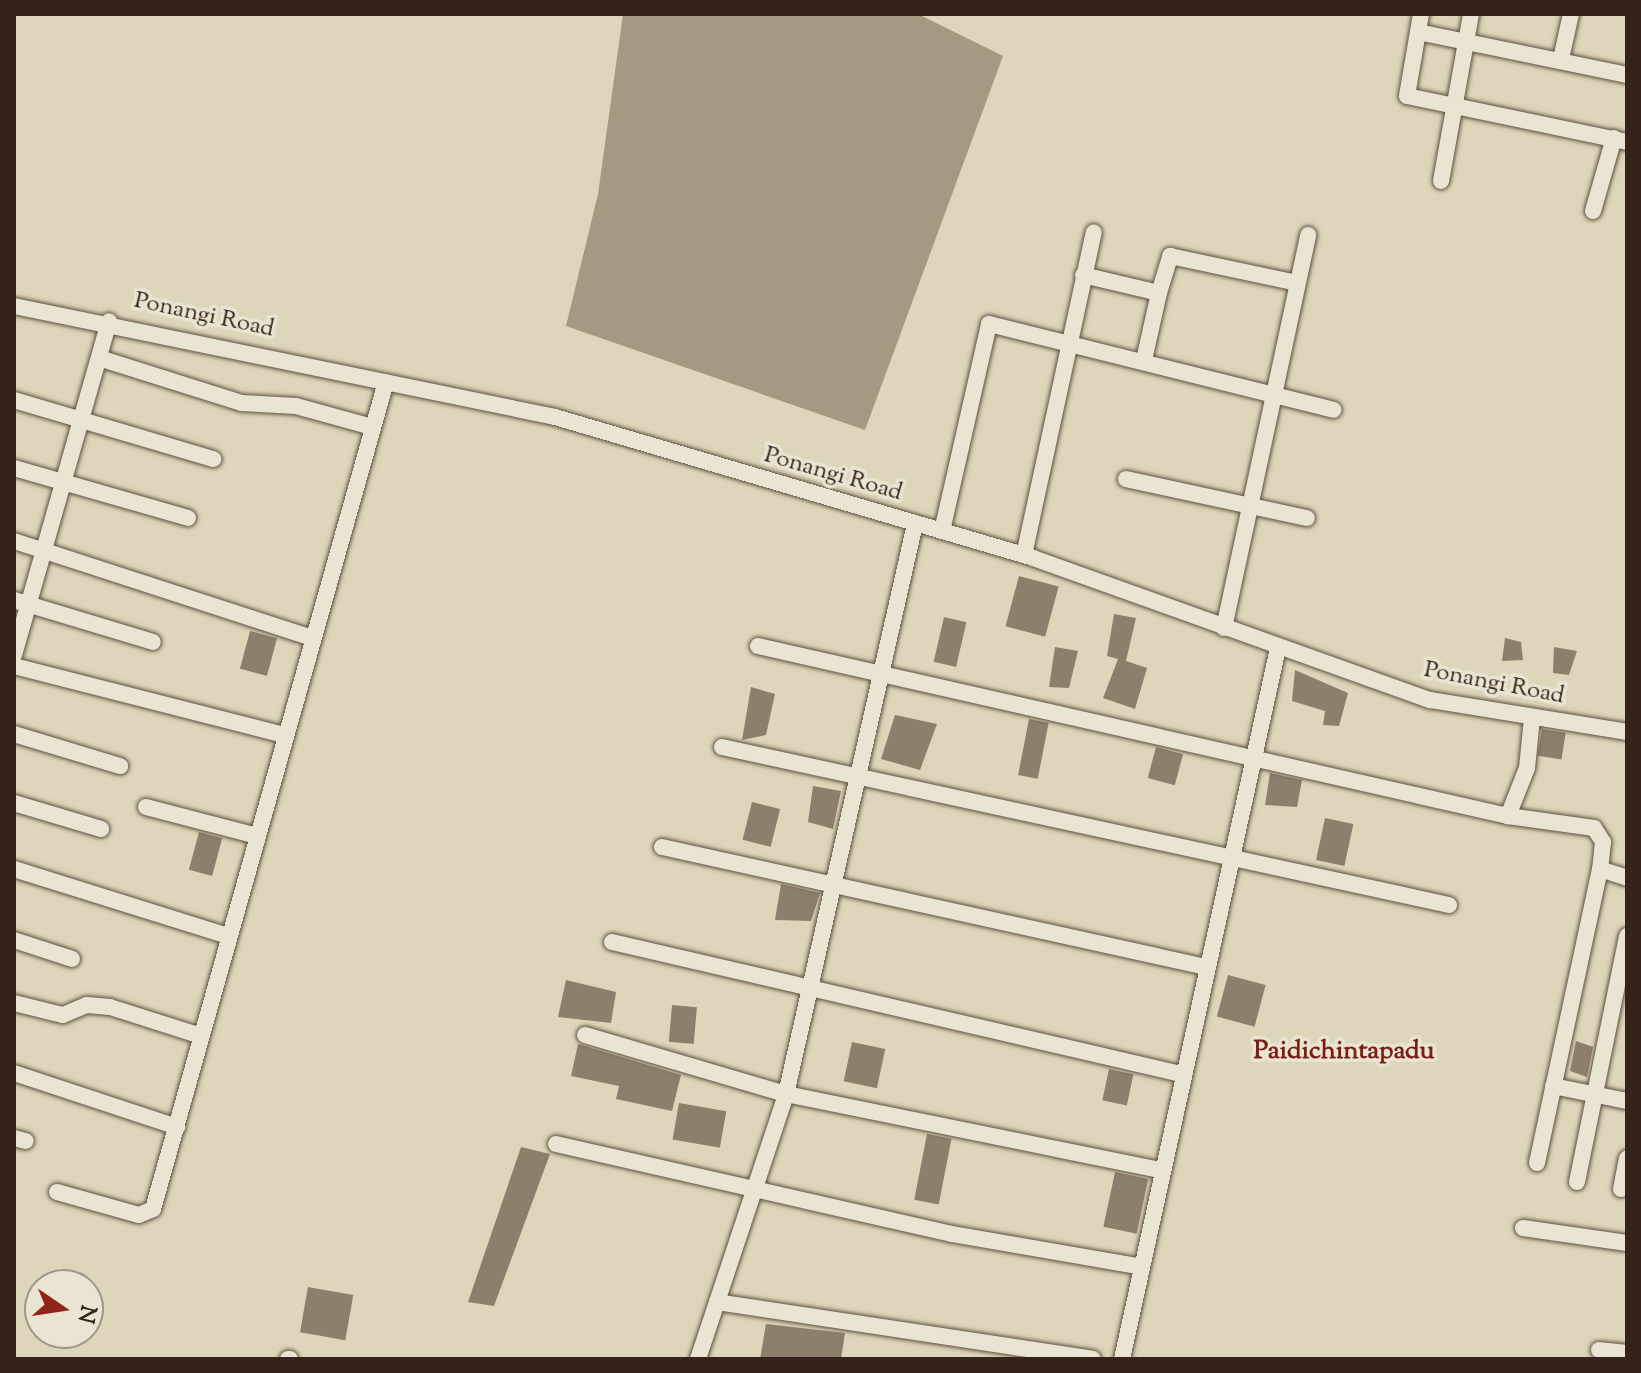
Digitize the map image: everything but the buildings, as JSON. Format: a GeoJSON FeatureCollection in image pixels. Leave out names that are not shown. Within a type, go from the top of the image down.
{"type":"FeatureCollection","features":[{"type":"Feature","properties":{"kind":"street"},"geometry":{"type":"LineString","coordinates":[[1421,14],[1407,96],[1620,140],[1593,211]]}},
{"type":"Feature","properties":{"kind":"street"},"geometry":{"type":"LineString","coordinates":[[1441,181],[1471,14]]}},
{"type":"Feature","properties":{"kind":"street"},"geometry":{"type":"LineString","coordinates":[[1561,59],[1571,14]]}},
{"type":"Feature","properties":{"kind":"street"},"geometry":{"type":"LineString","coordinates":[[1418,32],[1627,75]]}},
{"type":"Feature","properties":{"kind":"street"},"geometry":{"type":"LineString","coordinates":[[1024,555],[1094,232]]}},
{"type":"Feature","properties":{"kind":"street"},"geometry":{"type":"LineString","coordinates":[[1224,628],[1270,395],[1308,235]]}},
{"type":"Feature","properties":{"kind":"street"},"geometry":{"type":"LineString","coordinates":[[1144,360],[1170,256],[1297,283]]}},
{"type":"Feature","properties":{"kind":"street"},"geometry":{"type":"LineString","coordinates":[[1083,275],[1159,293]]}},
{"type":"Feature","properties":{"kind":"street","name":"Ponangi Road"},"geometry":{"type":"LineString","coordinates":[[14,306],[109,321],[555,417],[1024,555],[1430,700],[1627,732]]}},
{"type":"Feature","properties":{"kind":"street"},"geometry":{"type":"LineString","coordinates":[[14,655],[21,602],[43,550],[109,321]]}},
{"type":"Feature","properties":{"kind":"street"},"geometry":{"type":"LineString","coordinates":[[942,531],[989,324],[1144,360],[1333,410]]}},
{"type":"Feature","properties":{"kind":"street"},"geometry":{"type":"LineString","coordinates":[[99,358],[242,403],[296,406],[372,427]]}},
{"type":"Feature","properties":{"kind":"street"},"geometry":{"type":"LineString","coordinates":[[57,1192],[148,1214],[177,1127],[198,1035],[386,382]]}},
{"type":"Feature","properties":{"kind":"street"},"geometry":{"type":"LineString","coordinates":[[14,400],[213,459]]}},
{"type":"Feature","properties":{"kind":"street"},"geometry":{"type":"LineString","coordinates":[[14,468],[188,518]]}},
{"type":"Feature","properties":{"kind":"street"},"geometry":{"type":"LineString","coordinates":[[1126,479],[1307,518]]}},
{"type":"Feature","properties":{"kind":"street"},"geometry":{"type":"LineString","coordinates":[[698,1359],[758,1187],[786,1094],[805,992],[834,881],[915,524]]}},
{"type":"Feature","properties":{"kind":"street"},"geometry":{"type":"LineString","coordinates":[[14,541],[313,638]]}},
{"type":"Feature","properties":{"kind":"street"},"geometry":{"type":"LineString","coordinates":[[21,602],[153,642]]}},
{"type":"Feature","properties":{"kind":"street"},"geometry":{"type":"LineString","coordinates":[[758,646],[879,677],[1508,816],[1594,828],[1603,842],[1600,869],[1537,1163]]}},
{"type":"Feature","properties":{"kind":"street"},"geometry":{"type":"LineString","coordinates":[[1122,1359],[1137,1266],[1257,760],[1278,648]]}},
{"type":"Feature","properties":{"kind":"street"},"geometry":{"type":"LineString","coordinates":[[14,666],[285,735]]}},
{"type":"Feature","properties":{"kind":"street"},"geometry":{"type":"LineString","coordinates":[[1508,816],[1527,768],[1532,718]]}},
{"type":"Feature","properties":{"kind":"street"},"geometry":{"type":"LineString","coordinates":[[14,734],[120,766]]}},
{"type":"Feature","properties":{"kind":"street"},"geometry":{"type":"LineString","coordinates":[[722,747],[856,782],[1449,905]]}},
{"type":"Feature","properties":{"kind":"street"},"geometry":{"type":"LineString","coordinates":[[14,803],[101,829]]}},
{"type":"Feature","properties":{"kind":"street"},"geometry":{"type":"LineString","coordinates":[[146,807],[257,836]]}},
{"type":"Feature","properties":{"kind":"street"},"geometry":{"type":"LineString","coordinates":[[662,847],[834,881],[1206,967]]}},
{"type":"Feature","properties":{"kind":"street"},"geometry":{"type":"LineString","coordinates":[[14,869],[228,936]]}},
{"type":"Feature","properties":{"kind":"street"},"geometry":{"type":"LineString","coordinates":[[1600,869],[1627,878]]}},
{"type":"Feature","properties":{"kind":"street"},"geometry":{"type":"LineString","coordinates":[[1577,1182],[1597,1096],[1627,936]]}},
{"type":"Feature","properties":{"kind":"street"},"geometry":{"type":"LineString","coordinates":[[14,940],[72,959]]}},
{"type":"Feature","properties":{"kind":"street"},"geometry":{"type":"LineString","coordinates":[[612,942],[805,992],[1181,1074]]}},
{"type":"Feature","properties":{"kind":"street"},"geometry":{"type":"LineString","coordinates":[[14,1003],[63,1015],[87,1005],[110,1007],[198,1035]]}},
{"type":"Feature","properties":{"kind":"street"},"geometry":{"type":"LineString","coordinates":[[585,1035],[786,1094],[1159,1170]]}},
{"type":"Feature","properties":{"kind":"street"},"geometry":{"type":"LineString","coordinates":[[14,1073],[177,1127]]}},
{"type":"Feature","properties":{"kind":"street"},"geometry":{"type":"LineString","coordinates":[[1553,1086],[1627,1101]]}},
{"type":"Feature","properties":{"kind":"street"},"geometry":{"type":"LineString","coordinates":[[556,1144],[758,1187],[952,1234],[1137,1266]]}},
{"type":"Feature","properties":{"kind":"street"},"geometry":{"type":"LineString","coordinates":[[1621,1189],[1627,1159]]}},
{"type":"Feature","properties":{"kind":"street"},"geometry":{"type":"LineString","coordinates":[[1523,1228],[1627,1243]]}},
{"type":"Feature","properties":{"kind":"street"},"geometry":{"type":"LineString","coordinates":[[717,1302],[1093,1359]]}},
{"type":"Feature","properties":{"kind":"street"},"geometry":{"type":"LineString","coordinates":[[1599,1350],[1627,1353]]}},
{"type":"Feature","properties":{"kind":"shaded area"},"geometry":{"type":"Polygon","coordinates":[[[623,14],[918,14],[1003,56],[865,430],[566,326],[598,194],[623,14]]]}},
{"type":"Feature","properties":{"kind":"district","name":"Paidichintapadu"},"geometry":{"type":"Point","coordinates":[1344,1052]}}]}
